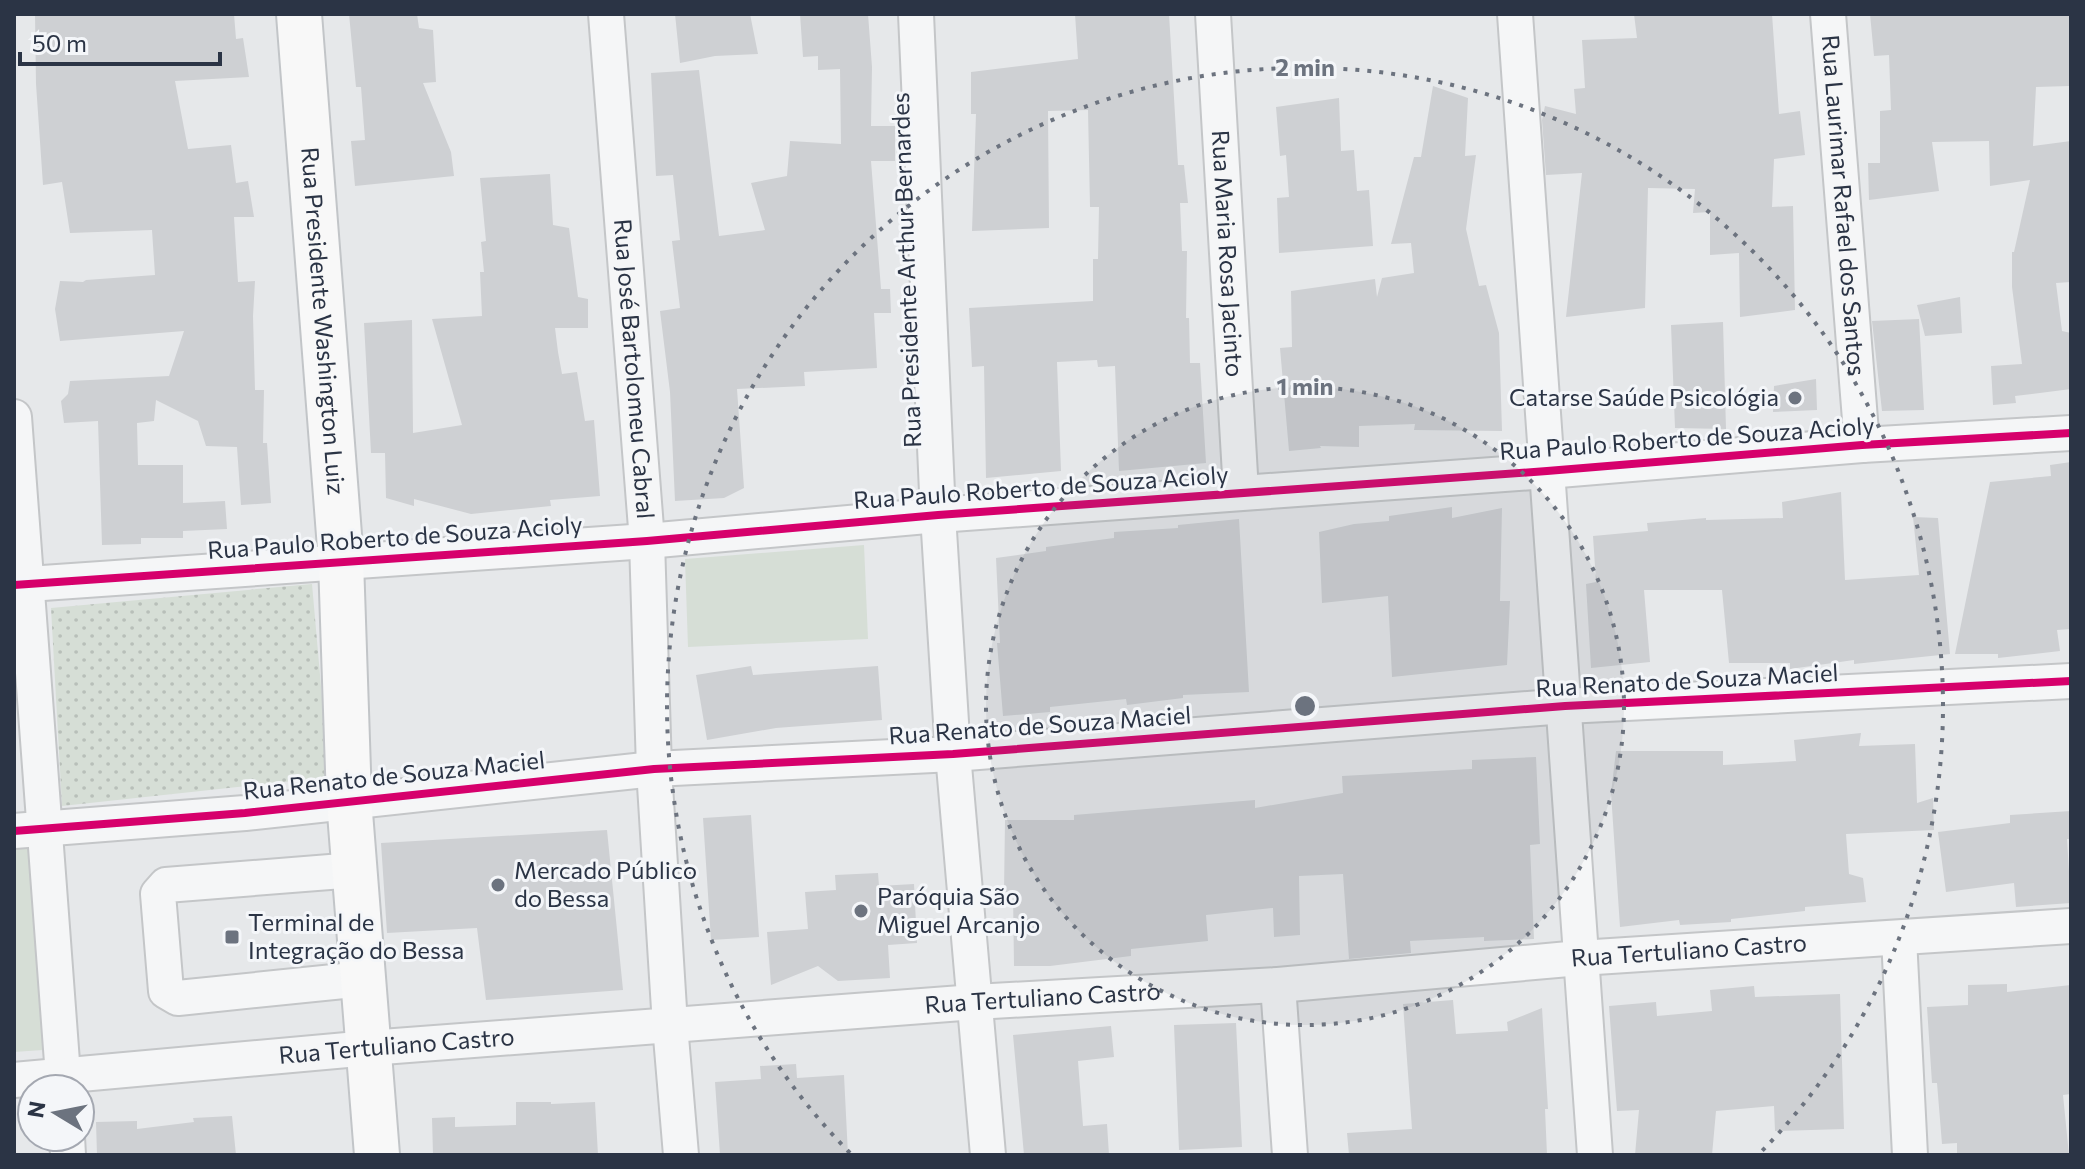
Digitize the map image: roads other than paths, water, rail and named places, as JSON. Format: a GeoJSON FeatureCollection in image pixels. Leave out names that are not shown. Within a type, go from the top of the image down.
{"type":"FeatureCollection","features":[{"type":"Feature","properties":{"kind":"main road","name":"Rua Presidente Washington Luiz"},"geometry":{"type":"LineString","coordinates":[[299,14],[341,561],[349,800],[377,1155]]}},
{"type":"Feature","properties":{"kind":"street","name":"Rua José Bartolomeu Cabral"},"geometry":{"type":"LineString","coordinates":[[606,14],[647,541],[654,769],[681,1155]]}},
{"type":"Feature","properties":{"kind":"street","name":"Rua Presidente Arthur Bernardes"},"geometry":{"type":"LineString","coordinates":[[916,14],[938,515],[953,754],[988,1155]]}},
{"type":"Feature","properties":{"kind":"street","name":"Rua Maria Rosa Jacinto"},"geometry":{"type":"LineString","coordinates":[[1213,14],[1241,492]]}},
{"type":"Feature","properties":{"kind":"street"},"geometry":{"type":"LineString","coordinates":[[1515,14],[1595,1155]]}},
{"type":"Feature","properties":{"kind":"street","name":"Rua Laurimar Rafael dos Santos"},"geometry":{"type":"LineString","coordinates":[[1828,14],[1862,445]]}},
{"type":"Feature","properties":{"kind":"street"},"geometry":{"type":"LineString","coordinates":[[14,417],[29,829],[62,1073]]}},
{"type":"Feature","properties":{"kind":"street","name":"Rua Paulo Roberto de Souza Acioly"},"geometry":{"type":"LineString","coordinates":[[21,584],[647,541],[938,515],[1862,445],[2071,433]]}},
{"type":"Feature","properties":{"kind":"street","name":"Rua Renato de Souza Maciel"},"geometry":{"type":"LineString","coordinates":[[29,829],[245,813],[654,769],[953,754],[1565,706],[2071,681]]}},
{"type":"Feature","properties":{"kind":"street"},"geometry":{"type":"LineString","coordinates":[[355,870],[166,885],[161,887],[158,894],[161,939],[166,991],[178,998],[363,979]]}},
{"type":"Feature","properties":{"kind":"street","name":"Rua Tertuliano Castro"},"geometry":{"type":"LineString","coordinates":[[96,1079],[369,1048],[975,1002],[1278,985],[1580,958],[2071,926]]}},
{"type":"Feature","properties":{"kind":"street"},"geometry":{"type":"LineString","coordinates":[[1899,938],[1910,1155]]}},
{"type":"Feature","properties":{"kind":"street"},"geometry":{"type":"LineString","coordinates":[[1278,985],[1290,1155]]}},
{"type":"Feature","properties":{"kind":"place","name":"Catarse Saúde Psicológia"},"geometry":{"type":"Point","coordinates":[1795,398]}},
{"type":"Feature","properties":{"kind":"place","name":"Mercado Público do Bessa"},"geometry":{"type":"Point","coordinates":[498,885]}},
{"type":"Feature","properties":{"kind":"place","name":"Paróquia São Miguel Arcanjo"},"geometry":{"type":"Point","coordinates":[861,911]}},
{"type":"Feature","properties":{"kind":"place","name":"Terminal de Integração do Bessa"},"geometry":{"type":"Point","coordinates":[232,937]}}]}
